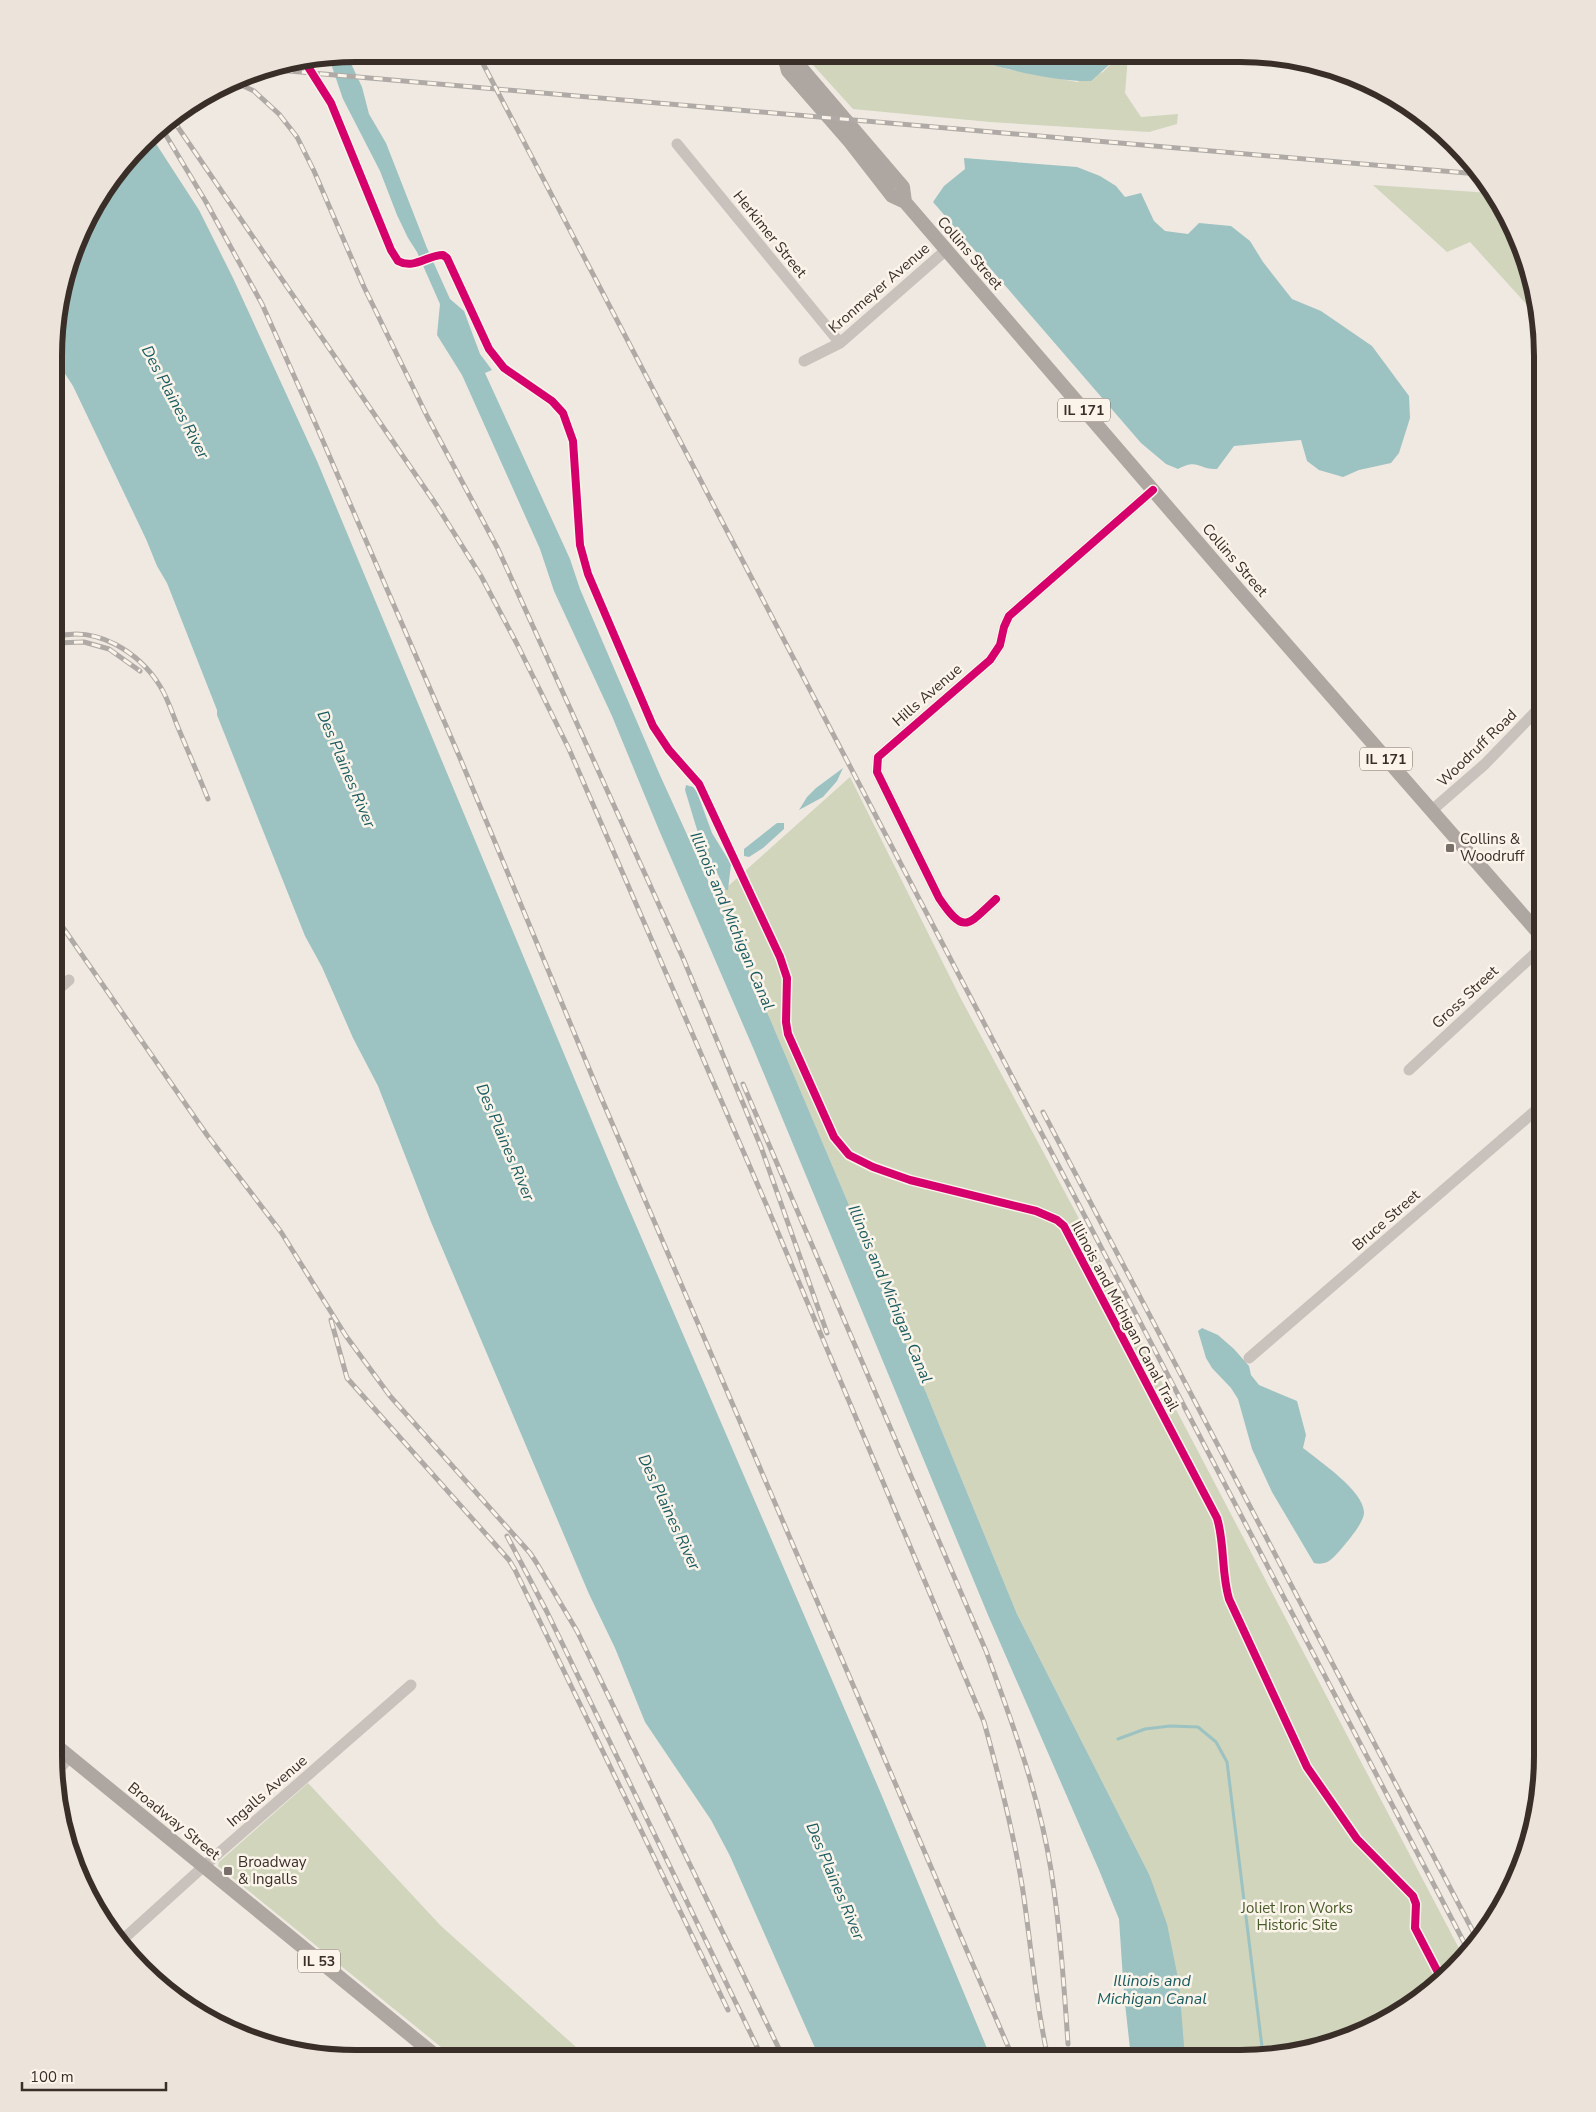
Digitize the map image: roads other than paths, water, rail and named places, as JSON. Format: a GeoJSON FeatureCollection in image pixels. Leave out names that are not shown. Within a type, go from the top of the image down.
{"type":"FeatureCollection","features":[{"type":"Feature","properties":{"kind":"main road","name":"Collins Street"},"geometry":{"type":"LineString","coordinates":[[785,62],[788,70],[850,142],[892,196],[905,202],[1534,928]]}},
{"type":"Feature","properties":{"kind":"main road","name":"Broadway Street"},"geometry":{"type":"LineString","coordinates":[[62,1750],[425,2050]]}},
{"type":"Feature","properties":{"kind":"street","name":"Herkimer Street"},"geometry":{"type":"LineString","coordinates":[[678,144],[840,343]]}},
{"type":"Feature","properties":{"kind":"street","name":"Kronmeyer Avenue"},"geometry":{"type":"LineString","coordinates":[[804,361],[840,343],[946,250]]}},
{"type":"Feature","properties":{"kind":"street","name":"Hills Avenue"},"geometry":{"type":"LineString","coordinates":[[996,900],[968,922],[956,921],[949,913],[939,898],[877,772],[878,757],[990,660],[1000,645],[1008,616],[1153,490]]}},
{"type":"Feature","properties":{"kind":"street","name":"Woodruff Road"},"geometry":{"type":"LineString","coordinates":[[1431,811],[1485,764],[1534,713]]}},
{"type":"Feature","properties":{"kind":"street","name":"Gross Street"},"geometry":{"type":"LineString","coordinates":[[1409,1070],[1534,954]]}},
{"type":"Feature","properties":{"kind":"street"},"geometry":{"type":"LineString","coordinates":[[62,986],[69,980]]}},
{"type":"Feature","properties":{"kind":"street","name":"Bruce Street"},"geometry":{"type":"LineString","coordinates":[[1249,1358],[1534,1112]]}},
{"type":"Feature","properties":{"kind":"street","name":"Ingalls Avenue"},"geometry":{"type":"LineString","coordinates":[[126,1937],[411,1685]]}},
{"type":"Feature","properties":{"kind":"street"},"geometry":{"type":"LineString","coordinates":[[63,1765],[70,1757]]}},
{"type":"Feature","properties":{"kind":"water","name":"Illinois and Michigan Canal"},"geometry":{"type":"Polygon","coordinates":[[[350,62],[362,87],[369,114],[386,143],[427,248],[450,299],[464,311],[480,354],[492,370],[485,373],[570,559],[580,589],[659,773],[759,993],[849,1205],[1017,1614],[1149,1874],[1167,1924],[1179,1983],[1184,2050],[1130,2050],[1119,1919],[988,1615],[754,1050],[612,716],[554,591],[540,549],[462,375],[437,335],[440,304],[417,252],[397,215],[380,171],[343,99],[331,64],[350,62]]]}},
{"type":"Feature","properties":{"kind":"water"},"geometry":{"type":"Polygon","coordinates":[[[983,62],[1112,62],[1091,81],[1061,79],[983,62]]]}},
{"type":"Feature","properties":{"kind":"water","name":"Des Plaines River"},"geometry":{"type":"Polygon","coordinates":[[[156,143],[199,210],[233,278],[317,461],[617,1181],[879,1789],[988,2050],[816,2050],[730,1856],[711,1820],[645,1722],[615,1648],[589,1594],[431,1222],[378,1086],[353,1038],[322,967],[305,936],[167,583],[157,566],[73,386],[62,369],[62,357],[68,299],[78,262],[93,227],[112,193],[136,163],[156,143]]]}},
{"type":"Feature","properties":{"kind":"water"},"geometry":{"type":"Polygon","coordinates":[[[964,158],[1077,167],[1100,176],[1116,186],[1125,197],[1141,193],[1154,221],[1165,231],[1188,234],[1199,223],[1231,226],[1250,241],[1263,262],[1292,299],[1321,311],[1372,346],[1409,396],[1410,418],[1399,453],[1391,463],[1359,470],[1343,477],[1319,470],[1307,461],[1301,440],[1234,446],[1217,469],[1190,464],[1178,469],[1166,464],[1141,443],[933,202],[944,186],[965,169],[964,158]]]}},
{"type":"Feature","properties":{"kind":"water"},"geometry":{"type":"Polygon","coordinates":[[[843,768],[837,781],[823,797],[799,810],[807,797],[816,788],[843,768]]]}},
{"type":"Feature","properties":{"kind":"water"},"geometry":{"type":"Polygon","coordinates":[[[686,785],[693,787],[697,792],[712,833],[731,864],[728,890],[726,890],[722,883],[698,833],[685,790],[686,785]]]}},
{"type":"Feature","properties":{"kind":"water"},"geometry":{"type":"Polygon","coordinates":[[[777,823],[784,823],[784,829],[763,848],[749,857],[744,856],[744,849],[777,823]]]}},
{"type":"Feature","properties":{"kind":"water"},"geometry":{"type":"Polygon","coordinates":[[[1202,1328],[1218,1335],[1234,1349],[1249,1366],[1251,1375],[1259,1385],[1297,1401],[1306,1435],[1303,1448],[1339,1477],[1362,1503],[1364,1516],[1359,1526],[1339,1552],[1327,1562],[1314,1563],[1272,1492],[1252,1449],[1238,1399],[1206,1358],[1198,1331],[1202,1328]]]}},
{"type":"Feature","properties":{"kind":"waterway"},"geometry":{"type":"LineString","coordinates":[[1118,1739],[1145,1729],[1170,1726],[1198,1727],[1216,1742],[1227,1762],[1262,2049]]}},
{"type":"Feature","properties":{"kind":"railway"},"geometry":{"type":"LineString","coordinates":[[482,62],[1465,1944]]}},
{"type":"Feature","properties":{"kind":"railway"},"geometry":{"type":"LineString","coordinates":[[288,71],[1469,173]]}},
{"type":"Feature","properties":{"kind":"railway"},"geometry":{"type":"LineString","coordinates":[[243,86],[254,91],[279,114],[297,137],[314,171],[364,287],[427,416],[498,549],[683,958],[761,1147],[827,1333]]}},
{"type":"Feature","properties":{"kind":"railway"},"geometry":{"type":"LineString","coordinates":[[176,125],[437,506],[481,576],[569,749],[766,1204],[984,1722],[1005,1803],[1018,1864],[1047,2050]]}},
{"type":"Feature","properties":{"kind":"railway"},"geometry":{"type":"LineString","coordinates":[[165,134],[206,202],[262,304],[316,425],[460,758],[600,1095],[1010,2050]]}},
{"type":"Feature","properties":{"kind":"railway"},"geometry":{"type":"LineString","coordinates":[[62,636],[71,634],[101,638],[115,644],[141,662],[165,695],[208,799]]}},
{"type":"Feature","properties":{"kind":"railway"},"geometry":{"type":"LineString","coordinates":[[62,643],[84,642],[109,649],[140,671]]}},
{"type":"Feature","properties":{"kind":"railway"},"geometry":{"type":"LineString","coordinates":[[62,926],[207,1135],[281,1232],[346,1336],[390,1396],[536,1562],[577,1631],[780,2050]]}},
{"type":"Feature","properties":{"kind":"railway"},"geometry":{"type":"LineString","coordinates":[[743,1084],[986,1651],[1015,1731],[1032,1786],[1051,1870],[1059,1935],[1068,2044]]}},
{"type":"Feature","properties":{"kind":"railway"},"geometry":{"type":"LineString","coordinates":[[1043,1112],[1474,1933]]}},
{"type":"Feature","properties":{"kind":"railway"},"geometry":{"type":"LineString","coordinates":[[331,1320],[347,1378],[509,1560],[515,1570],[728,2010]]}},
{"type":"Feature","properties":{"kind":"railway"},"geometry":{"type":"LineString","coordinates":[[507,1536],[547,1612],[759,2050]]}},
{"type":"Feature","properties":{"kind":"place","name":"Collins & Woodruff"},"geometry":{"type":"Point","coordinates":[1450,848]}},
{"type":"Feature","properties":{"kind":"place","name":"Broadway & Ingalls"},"geometry":{"type":"Point","coordinates":[228,1871]}},
{"type":"Feature","properties":{"kind":"park label","name":"Joliet Iron Works Historic Site"},"geometry":{"type":"Point","coordinates":[1297,1916]}}]}
